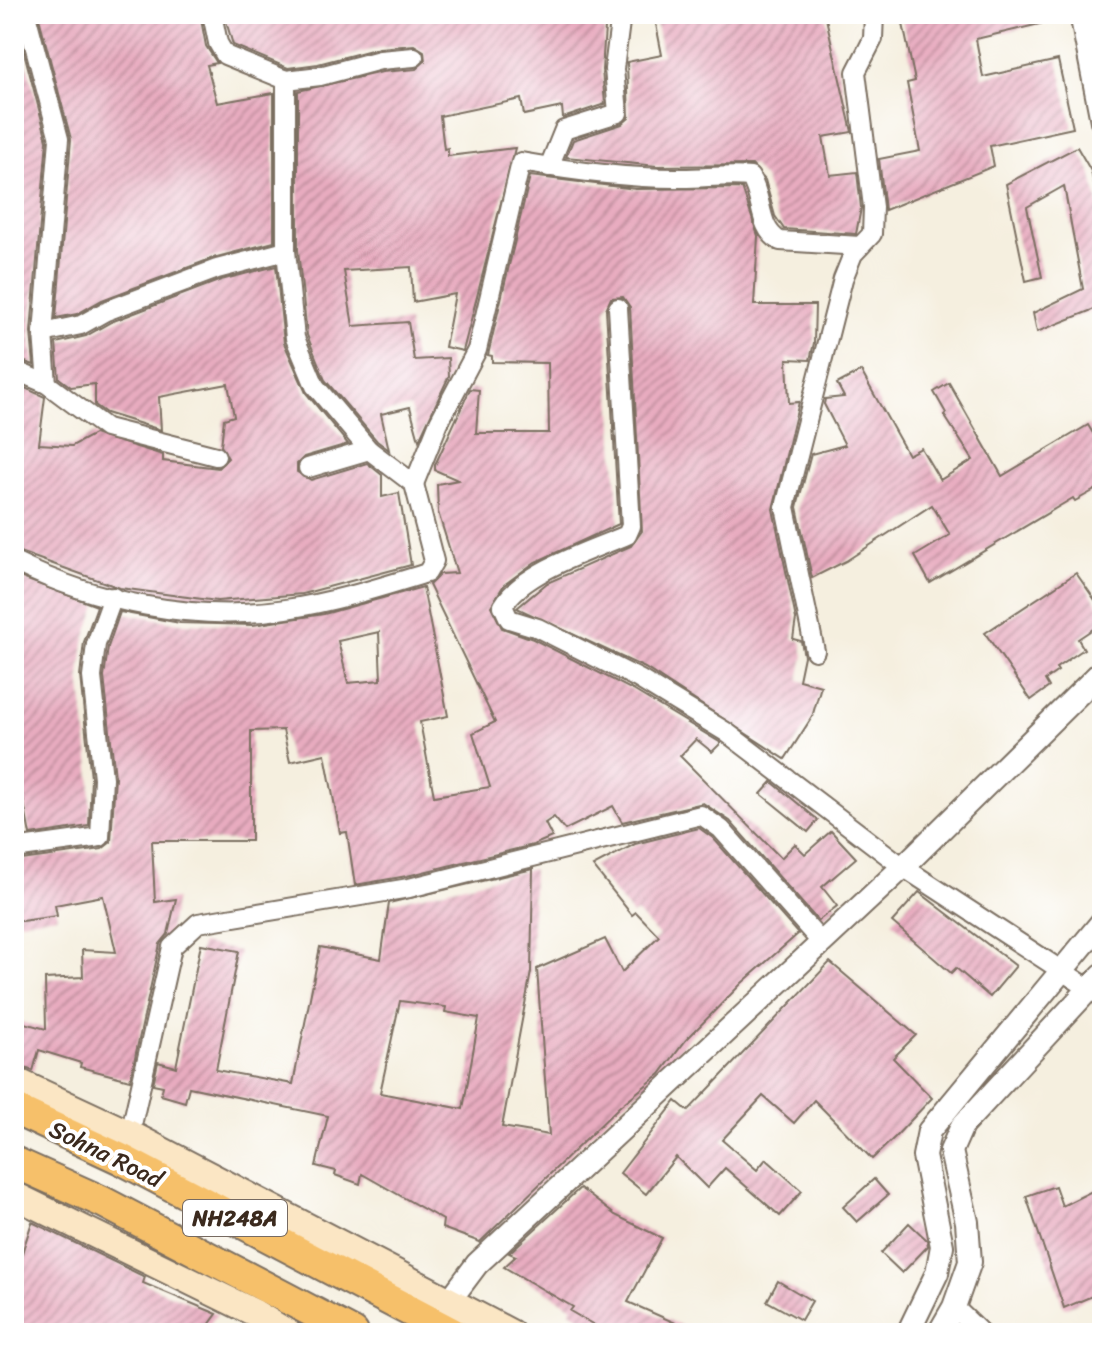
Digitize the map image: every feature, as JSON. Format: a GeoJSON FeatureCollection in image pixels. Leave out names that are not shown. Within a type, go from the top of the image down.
{"type":"FeatureCollection","features":[{"type":"Feature","properties":{"kind":"highway","name":"Sohna Road"},"geometry":{"type":"LineString","coordinates":[[14,1109],[121,1159],[452,1333]]}},
{"type":"Feature","properties":{"kind":"highway","name":"Sohna Road"},"geometry":{"type":"LineString","coordinates":[[14,1162],[103,1202],[353,1333]]}},
{"type":"Feature","properties":{"kind":"main road"},"geometry":{"type":"LineString","coordinates":[[14,1080],[130,1134],[511,1333]]}},
{"type":"Feature","properties":{"kind":"main road"},"geometry":{"type":"LineString","coordinates":[[14,1195],[255,1313],[288,1333]]}},
{"type":"Feature","properties":{"kind":"street"},"geometry":{"type":"LineString","coordinates":[[26,14],[59,139],[43,333],[47,384]]}},
{"type":"Feature","properties":{"kind":"street"},"geometry":{"type":"LineString","coordinates":[[212,14],[218,43],[225,55],[286,80],[380,60],[414,57]]}},
{"type":"Feature","properties":{"kind":"street"},"geometry":{"type":"LineString","coordinates":[[549,167],[564,130],[618,113],[614,69],[621,14]]}},
{"type":"Feature","properties":{"kind":"street"},"geometry":{"type":"LineString","coordinates":[[815,651],[785,507],[843,279],[849,261],[872,234],[874,222],[856,72],[873,39],[874,14]]}},
{"type":"Feature","properties":{"kind":"street"},"geometry":{"type":"LineString","coordinates":[[1081,14],[1102,121]]}},
{"type":"Feature","properties":{"kind":"street"},"geometry":{"type":"LineString","coordinates":[[286,80],[286,251],[295,338],[315,386],[369,450],[414,484]]}},
{"type":"Feature","properties":{"kind":"street"},"geometry":{"type":"LineString","coordinates":[[14,562],[90,593],[200,613],[256,613],[338,599],[427,573],[434,561],[414,484],[439,422],[477,350],[521,162],[577,172],[678,178],[727,174],[750,177],[758,188],[766,229],[771,236],[780,241],[860,246]]}},
{"type":"Feature","properties":{"kind":"street"},"geometry":{"type":"LineString","coordinates":[[43,333],[81,325],[106,311],[217,269],[286,251]]}},
{"type":"Feature","properties":{"kind":"street"},"geometry":{"type":"LineString","coordinates":[[618,308],[631,526],[627,535],[560,563],[509,596],[503,606],[509,619],[538,628],[639,679],[726,732],[903,867],[1063,969],[1097,987],[962,1126],[951,1151],[967,1222],[970,1262],[954,1307],[939,1333]]}},
{"type":"Feature","properties":{"kind":"street"},"geometry":{"type":"LineString","coordinates":[[14,370],[47,384],[106,428],[216,456]]}},
{"type":"Feature","properties":{"kind":"street"},"geometry":{"type":"LineString","coordinates":[[308,468],[369,450]]}},
{"type":"Feature","properties":{"kind":"street"},"geometry":{"type":"LineString","coordinates":[[14,849],[100,837],[103,778],[92,677],[96,644],[113,597]]}},
{"type":"Feature","properties":{"kind":"street"},"geometry":{"type":"LineString","coordinates":[[450,1300],[477,1264],[903,867],[1102,671]]}},
{"type":"Feature","properties":{"kind":"street"},"geometry":{"type":"LineString","coordinates":[[130,1134],[172,947],[198,923],[409,888],[701,815],[721,829],[821,942]]}},
{"type":"Feature","properties":{"kind":"street"},"geometry":{"type":"LineString","coordinates":[[908,1333],[937,1273],[942,1246],[924,1156],[929,1131],[1102,922]]}},
{"type":"Feature","properties":{"kind":"street"},"geometry":{"type":"LineString","coordinates":[[954,1307],[981,1333]]}},
{"type":"Feature","properties":{"kind":"building"},"geometry":{"type":"Polygon","coordinates":[[[14,14],[47,140],[31,332],[34,365],[14,358],[14,14]]]}},
{"type":"Feature","properties":{"kind":"building"},"geometry":{"type":"Polygon","coordinates":[[[38,14],[200,14],[206,46],[217,63],[207,65],[217,103],[274,93],[274,242],[213,258],[102,300],[77,314],[56,318],[71,139],[38,14]]]}},
{"type":"Feature","properties":{"kind":"building"},"geometry":{"type":"Polygon","coordinates":[[[224,14],[606,14],[602,70],[605,104],[563,118],[562,107],[524,115],[521,99],[440,116],[444,149],[448,148],[448,156],[515,148],[463,351],[445,347],[455,294],[413,302],[411,267],[344,271],[353,326],[408,322],[414,360],[448,358],[449,376],[419,440],[410,407],[381,414],[389,450],[377,441],[325,380],[307,335],[298,250],[298,91],[382,72],[416,69],[425,61],[424,51],[414,45],[379,48],[318,64],[288,68],[233,45],[224,14]]]}},
{"type":"Feature","properties":{"kind":"building"},"geometry":{"type":"Polygon","coordinates":[[[654,14],[825,14],[852,132],[823,137],[830,175],[857,172],[861,208],[856,234],[784,229],[775,216],[765,180],[752,165],[657,166],[566,157],[573,140],[622,124],[629,118],[627,62],[662,55],[654,14]]]}},
{"type":"Feature","properties":{"kind":"building"},"geometry":{"type":"Polygon","coordinates":[[[924,14],[1051,14],[1052,21],[976,39],[983,77],[1058,60],[1073,128],[990,146],[994,166],[885,210],[879,159],[920,151],[907,83],[915,81],[902,19],[924,14]]]}},
{"type":"Feature","properties":{"kind":"building"},"geometry":{"type":"Polygon","coordinates":[[[1077,147],[1091,171],[1102,220],[1102,306],[1037,332],[1033,313],[1083,289],[1064,186],[1027,207],[1042,277],[1026,281],[1006,184],[1077,147]]]}},
{"type":"Feature","properties":{"kind":"building"},"geometry":{"type":"Polygon","coordinates":[[[530,176],[636,189],[742,188],[758,236],[754,305],[815,305],[814,343],[810,360],[787,359],[789,403],[799,402],[773,509],[796,619],[793,639],[801,641],[804,656],[799,680],[821,686],[812,717],[785,759],[645,668],[517,608],[547,583],[631,546],[642,531],[630,307],[623,297],[611,298],[606,309],[619,524],[535,562],[504,585],[491,606],[502,628],[533,639],[633,690],[721,743],[712,752],[696,739],[680,756],[781,858],[795,844],[805,854],[831,831],[856,858],[822,887],[837,906],[818,921],[730,821],[703,803],[622,822],[613,806],[565,830],[554,817],[545,823],[552,837],[533,845],[407,876],[355,885],[347,832],[340,833],[325,754],[290,762],[283,730],[251,731],[251,841],[152,841],[155,902],[176,899],[168,934],[160,944],[130,1080],[80,1067],[81,1063],[39,1050],[33,1071],[14,1064],[17,1021],[46,1029],[45,979],[83,977],[82,950],[116,952],[103,896],[55,905],[57,916],[14,922],[14,861],[102,849],[111,842],[115,777],[104,677],[108,647],[120,612],[180,623],[253,625],[324,614],[423,587],[448,716],[420,722],[434,796],[490,787],[473,733],[495,722],[429,585],[440,574],[457,573],[438,512],[437,484],[458,480],[435,470],[435,465],[470,389],[479,390],[476,433],[549,433],[548,363],[492,362],[492,356],[488,355],[530,176]],[[379,632],[338,641],[348,683],[381,680],[379,632]]]}},
{"type":"Feature","properties":{"kind":"building"},"geometry":{"type":"Polygon","coordinates":[[[276,266],[284,343],[306,393],[348,444],[304,457],[297,464],[297,472],[311,480],[367,463],[382,475],[382,497],[399,493],[411,565],[302,594],[217,601],[120,588],[14,550],[14,383],[45,397],[39,444],[72,446],[94,434],[163,455],[163,461],[218,468],[228,458],[221,446],[224,419],[234,416],[228,384],[159,397],[161,430],[106,413],[95,405],[95,384],[71,387],[59,378],[56,343],[86,336],[111,322],[221,280],[276,266]]]}},
{"type":"Feature","properties":{"kind":"building"},"geometry":{"type":"Polygon","coordinates":[[[861,371],[908,455],[921,448],[940,480],[973,460],[944,415],[946,413],[934,392],[949,383],[1002,476],[1088,425],[1102,448],[1102,486],[1075,501],[1073,498],[930,583],[915,556],[950,535],[932,505],[846,561],[812,578],[797,507],[811,454],[845,445],[824,404],[825,399],[844,397],[837,384],[861,371]]]}},
{"type":"Feature","properties":{"kind":"building"},"geometry":{"type":"Polygon","coordinates":[[[1076,573],[1102,610],[1102,623],[1078,639],[1084,649],[1056,668],[1058,671],[1045,680],[1049,687],[1031,700],[985,633],[1076,573]]]}},
{"type":"Feature","properties":{"kind":"building"},"geometry":{"type":"Polygon","coordinates":[[[14,575],[97,606],[84,642],[80,676],[91,778],[89,826],[30,835],[14,750],[14,575]]]}},
{"type":"Feature","properties":{"kind":"building"},"geometry":{"type":"Polygon","coordinates":[[[772,782],[818,820],[808,832],[761,794],[772,782]]]}},
{"type":"Feature","properties":{"kind":"building"},"geometry":{"type":"Polygon","coordinates":[[[699,828],[713,838],[798,934],[742,983],[686,1040],[660,1074],[620,1106],[480,1242],[442,1228],[443,1220],[362,1174],[360,1184],[335,1175],[336,1171],[316,1166],[328,1116],[189,1087],[185,1102],[161,1095],[163,1086],[153,1084],[158,1062],[176,1067],[201,944],[239,951],[216,1070],[293,1084],[320,947],[381,959],[389,903],[533,869],[531,972],[502,1127],[549,1135],[537,969],[605,939],[622,972],[659,936],[636,912],[632,915],[593,866],[635,844],[699,828]],[[400,1001],[380,1093],[463,1109],[479,1018],[445,1012],[446,1007],[400,1001]]]}},
{"type":"Feature","properties":{"kind":"building"},"geometry":{"type":"Polygon","coordinates":[[[919,892],[1016,966],[990,997],[956,968],[951,973],[892,922],[919,892]]]}},
{"type":"Feature","properties":{"kind":"building"},"geometry":{"type":"Polygon","coordinates":[[[830,962],[916,1035],[893,1058],[932,1098],[895,1137],[872,1159],[814,1100],[794,1123],[763,1096],[722,1140],[757,1170],[766,1159],[802,1191],[780,1216],[725,1168],[707,1188],[676,1157],[646,1194],[620,1173],[676,1101],[688,1111],[830,962]]]}},
{"type":"Feature","properties":{"kind":"building"},"geometry":{"type":"Polygon","coordinates":[[[874,1179],[888,1195],[857,1222],[843,1207],[874,1179]]]}},
{"type":"Feature","properties":{"kind":"building"},"geometry":{"type":"Polygon","coordinates":[[[1055,1186],[1062,1206],[1102,1186],[1102,1292],[1064,1308],[1026,1196],[1055,1186]]]}},
{"type":"Feature","properties":{"kind":"building"},"geometry":{"type":"Polygon","coordinates":[[[580,1188],[615,1215],[662,1238],[628,1302],[698,1333],[608,1333],[570,1311],[573,1307],[504,1267],[516,1256],[509,1253],[580,1188]]]}},
{"type":"Feature","properties":{"kind":"building"},"geometry":{"type":"Polygon","coordinates":[[[32,1222],[145,1277],[143,1283],[217,1314],[203,1333],[14,1333],[14,1278],[32,1222]]]}},
{"type":"Feature","properties":{"kind":"building"},"geometry":{"type":"Polygon","coordinates":[[[909,1223],[927,1240],[928,1246],[902,1273],[881,1253],[909,1223]]]}},
{"type":"Feature","properties":{"kind":"building"},"geometry":{"type":"Polygon","coordinates":[[[778,1281],[812,1301],[801,1320],[767,1301],[778,1281]]]}}]}
